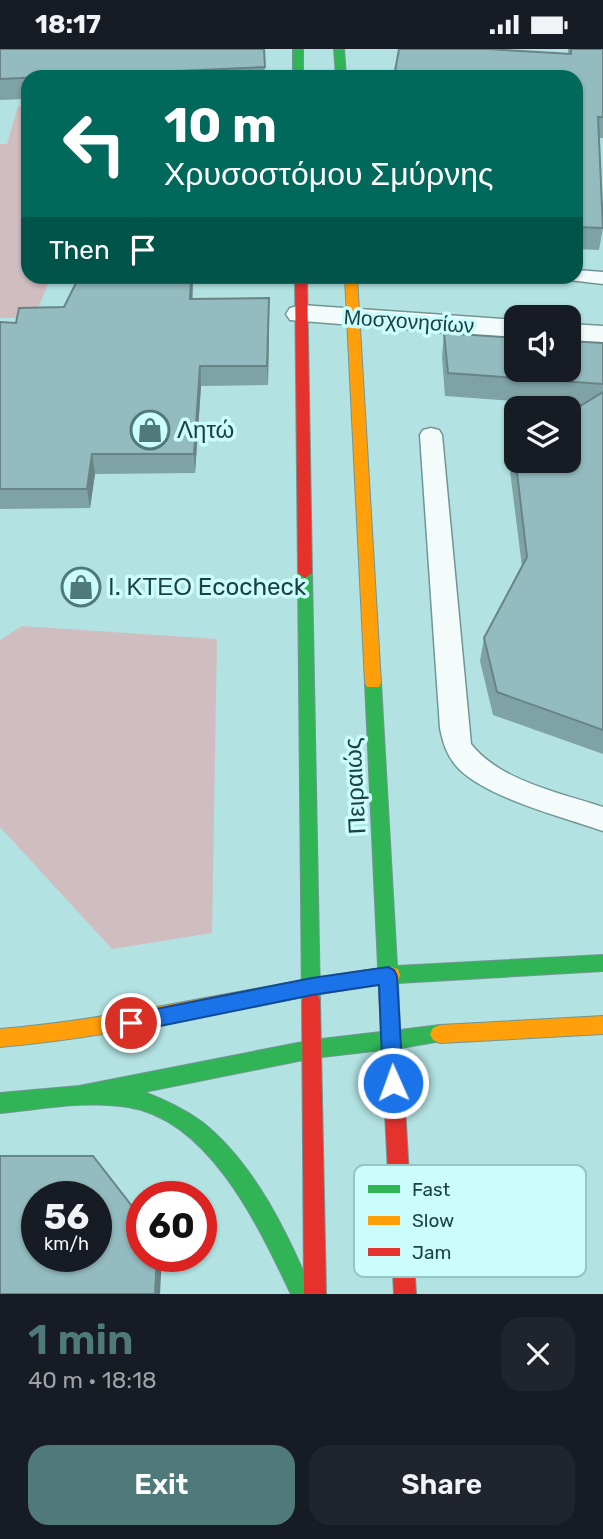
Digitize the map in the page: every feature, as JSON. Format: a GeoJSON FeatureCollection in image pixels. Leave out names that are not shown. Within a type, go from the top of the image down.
{"type":"FeatureCollection","features":[{"type":"Feature","properties":{"kind":"main road"},"geometry":{"type":"LineString","coordinates":[[298,49],[298,70]]}},
{"type":"Feature","properties":{"kind":"main road"},"geometry":{"type":"LineString","coordinates":[[339,49],[340,70]]}},
{"type":"Feature","properties":{"kind":"main road","name":"Πειραιώς"},"geometry":{"type":"LineString","coordinates":[[301,284],[314,1294]]}},
{"type":"Feature","properties":{"kind":"main road","name":"Πειραιώς"},"geometry":{"type":"LineString","coordinates":[[351,284],[398,1165]]}},
{"type":"Feature","properties":{"kind":"main road"},"geometry":{"type":"LineString","coordinates":[[0,1038],[101,1028],[312,986],[388,976],[603,963]]}},
{"type":"Feature","properties":{"kind":"main road"},"geometry":{"type":"LineString","coordinates":[[0,1103],[94,1094],[311,1049],[391,1036],[603,1024]]}},
{"type":"Feature","properties":{"kind":"main road"},"geometry":{"type":"LineString","coordinates":[[94,1094],[137,1099],[177,1116],[215,1146],[246,1187],[279,1244],[302,1294]]}},
{"type":"Feature","properties":{"kind":"street","name":"Μοσχονησίων"},"geometry":{"type":"LineString","coordinates":[[301,314],[504,328]]}},
{"type":"Feature","properties":{"kind":"street"},"geometry":{"type":"LineString","coordinates":[[581,334],[603,335]]}},
{"type":"Feature","properties":{"kind":"lane"},"geometry":{"type":"LineString","coordinates":[[583,276],[603,278]]}},
{"type":"Feature","properties":{"kind":"lane"},"geometry":{"type":"LineString","coordinates":[[430,435],[454,727],[459,749],[476,768],[504,783],[603,819]]}},
{"type":"Feature","properties":{"kind":"shaded area"},"geometry":{"type":"Polygon","coordinates":[[[18,106],[21,106],[21,284],[48,284],[34,318],[0,318],[0,144],[7,144],[18,106]]]}},
{"type":"Feature","properties":{"kind":"shaded area"},"geometry":{"type":"Polygon","coordinates":[[[22,626],[217,639],[212,933],[112,949],[0,827],[0,640],[22,626]]]}},
{"type":"Feature","properties":{"kind":"building"},"geometry":{"type":"Polygon","coordinates":[[[0,49],[264,49],[265,67],[199,70],[21,70],[21,78],[0,79],[0,49]]]}},
{"type":"Feature","properties":{"kind":"building"},"geometry":{"type":"Polygon","coordinates":[[[399,49],[487,49],[571,54],[571,49],[603,49],[603,117],[598,117],[603,228],[583,227],[583,70],[395,70],[399,49]]]}},
{"type":"Feature","properties":{"kind":"building"},"geometry":{"type":"Polygon","coordinates":[[[76,284],[191,284],[190,299],[269,298],[267,366],[200,366],[194,454],[92,454],[87,489],[0,489],[0,322],[16,323],[19,308],[64,307],[76,284]]]}},
{"type":"Feature","properties":{"kind":"building"},"geometry":{"type":"Polygon","coordinates":[[[444,333],[504,337],[504,377],[448,373],[444,333]]]}},
{"type":"Feature","properties":{"kind":"building"},"geometry":{"type":"Polygon","coordinates":[[[581,342],[603,343],[603,384],[575,382],[581,382],[581,342]]]}},
{"type":"Feature","properties":{"kind":"building"},"geometry":{"type":"Polygon","coordinates":[[[603,392],[603,730],[497,692],[484,638],[527,557],[517,473],[581,473],[581,406],[603,392]]]}},
{"type":"Feature","properties":{"kind":"building"},"geometry":{"type":"Polygon","coordinates":[[[0,1156],[93,1156],[126,1198],[126,1272],[156,1272],[155,1294],[0,1294],[0,1156]]]}},
{"type":"Feature","properties":{"kind":"traffic: fast"},"geometry":{"type":"LineString","coordinates":[[298,49],[298,70]]}},
{"type":"Feature","properties":{"kind":"traffic: fast"},"geometry":{"type":"LineString","coordinates":[[339,49],[340,70]]}},
{"type":"Feature","properties":{"kind":"traffic: fast"},"geometry":{"type":"LineString","coordinates":[[305,573],[311,1001]]}},
{"type":"Feature","properties":{"kind":"traffic: fast"},"geometry":{"type":"LineString","coordinates":[[373,683],[393,1073]]}},
{"type":"Feature","properties":{"kind":"traffic: fast"},"geometry":{"type":"LineString","coordinates":[[391,975],[603,963]]}},
{"type":"Feature","properties":{"kind":"traffic: fast"},"geometry":{"type":"LineString","coordinates":[[0,1103],[79,1096],[313,1049],[440,1034]]}},
{"type":"Feature","properties":{"kind":"traffic: fast"},"geometry":{"type":"LineString","coordinates":[[94,1094],[137,1099],[168,1111],[195,1129],[239,1177],[257,1205],[302,1294]]}},
{"type":"Feature","properties":{"kind":"traffic: slow"},"geometry":{"type":"LineString","coordinates":[[351,284],[373,683]]}},
{"type":"Feature","properties":{"kind":"traffic: slow"},"geometry":{"type":"LineString","coordinates":[[0,1038],[99,1027],[293,989],[391,975]]}},
{"type":"Feature","properties":{"kind":"traffic: slow"},"geometry":{"type":"LineString","coordinates":[[440,1034],[603,1025]]}},
{"type":"Feature","properties":{"kind":"traffic: jam"},"geometry":{"type":"LineString","coordinates":[[301,284],[305,573]]}},
{"type":"Feature","properties":{"kind":"traffic: jam"},"geometry":{"type":"LineString","coordinates":[[311,1001],[315,1294]]}},
{"type":"Feature","properties":{"kind":"traffic: jam"},"geometry":{"type":"LineString","coordinates":[[393,1073],[398,1165]]}},
{"type":"Feature","properties":{"kind":"traffic: jam"},"geometry":{"type":"LineString","coordinates":[[404,1277],[405,1294]]}},
{"type":"Feature","properties":{"kind":"place","name":"Λητώ"},"geometry":{"type":"Point","coordinates":[150,430]}},
{"type":"Feature","properties":{"kind":"place","name":"Ι. ΚΤΕΟ Ecocheck"},"geometry":{"type":"Point","coordinates":[81,587]}},
{"type":"Feature","properties":{"kind":"route"},"geometry":{"type":"LineString","coordinates":[[131,1023],[312,986],[388,976],[393,1083]]}}]}
